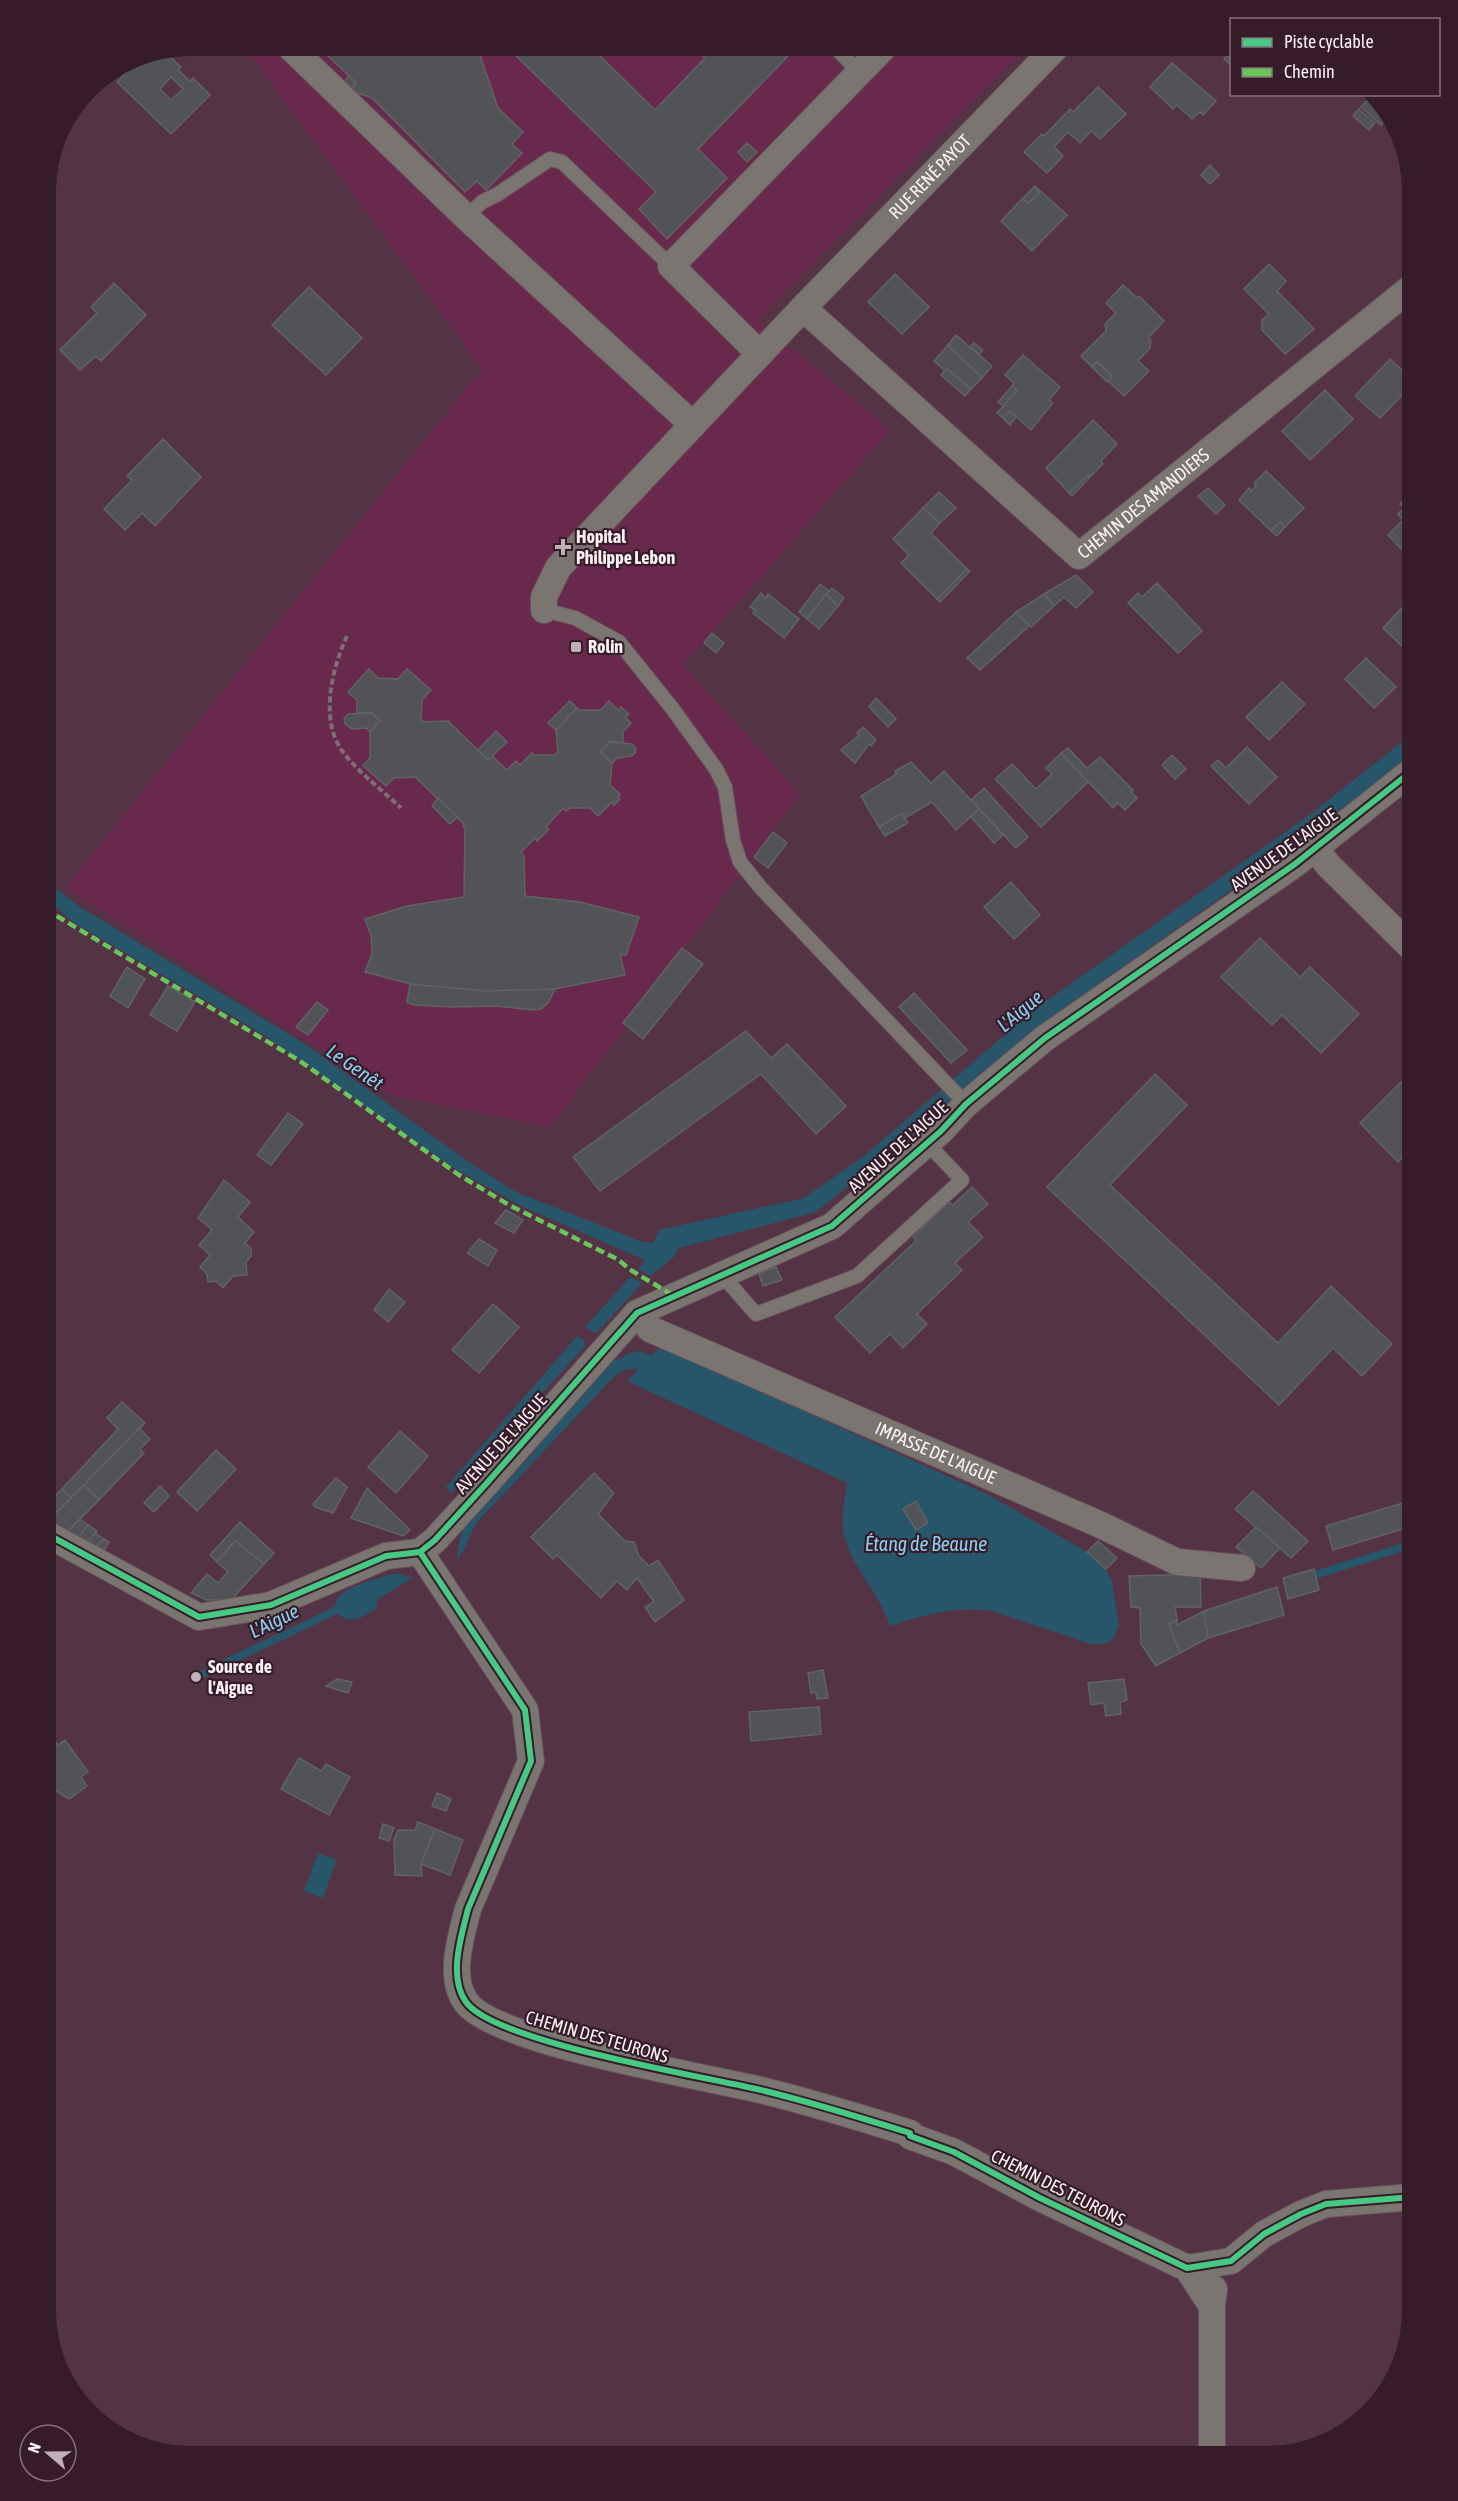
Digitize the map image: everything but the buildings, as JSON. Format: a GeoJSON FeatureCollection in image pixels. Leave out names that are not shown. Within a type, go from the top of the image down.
{"type":"FeatureCollection","features":[{"type":"Feature","properties":{"kind":"street"},"geometry":{"type":"LineString","coordinates":[[299,56],[466,218],[693,425]]}},
{"type":"Feature","properties":{"kind":"street"},"geometry":{"type":"LineString","coordinates":[[760,354],[671,266],[876,56]]}},
{"type":"Feature","properties":{"kind":"street","name":"RUE RENÉ PAYOT"},"geometry":{"type":"LineString","coordinates":[[543,610],[544,597],[558,568],[803,308],[1047,56]]}},
{"type":"Feature","properties":{"kind":"street","name":"CHEMIN DES AMANDIERS"},"geometry":{"type":"LineString","coordinates":[[803,308],[1079,556],[1402,295]]}},
{"type":"Feature","properties":{"kind":"street","name":"AVENUE DE L'AIGUE"},"geometry":{"type":"LineString","coordinates":[[420,1551],[435,1540],[638,1313],[832,1226],[927,1143],[966,1104],[1045,1038],[1315,848],[1402,779]]}},
{"type":"Feature","properties":{"kind":"street"},"geometry":{"type":"LineString","coordinates":[[1315,848],[1328,865],[1402,938]]}},
{"type":"Feature","properties":{"kind":"street","name":"IMPASSE DE L'AIGUE"},"geometry":{"type":"LineString","coordinates":[[638,1313],[650,1329],[1101,1525],[1177,1562],[1242,1568]]}},
{"type":"Feature","properties":{"kind":"street"},"geometry":{"type":"LineString","coordinates":[[56,1539],[199,1617],[271,1605],[386,1556],[420,1551]]}},
{"type":"Feature","properties":{"kind":"street","name":"CHEMIN DES TEURONS"},"geometry":{"type":"LineString","coordinates":[[420,1551],[525,1710],[531,1761],[468,1910],[463,1930],[457,1977],[459,1990],[473,2011],[484,2018],[531,2035],[675,2074],[765,2091],[834,2109],[909,2133],[910,2136],[954,2152],[1041,2198],[1188,2268]]}},
{"type":"Feature","properties":{"kind":"street"},"geometry":{"type":"LineString","coordinates":[[1212,2446],[1213,2292],[1219,2278],[1231,2261],[1264,2234],[1301,2214],[1326,2204],[1402,2198]]}},
{"type":"Feature","properties":{"kind":"street"},"geometry":{"type":"LineString","coordinates":[[1212,2306],[1188,2268],[1231,2261]]}},
{"type":"Feature","properties":{"kind":"lane"},"geometry":{"type":"LineString","coordinates":[[844,56],[860,73]]}},
{"type":"Feature","properties":{"kind":"lane"},"geometry":{"type":"LineString","coordinates":[[466,218],[482,202],[550,159],[562,162],[671,266]]}},
{"type":"Feature","properties":{"kind":"lane"},"geometry":{"type":"LineString","coordinates":[[543,610],[575,618],[619,642],[672,708],[716,769],[725,787],[733,840],[740,862],[761,888],[966,1104]]}},
{"type":"Feature","properties":{"kind":"lane"},"geometry":{"type":"LineString","coordinates":[[722,1275],[756,1314],[857,1276],[962,1180],[927,1143]]}},
{"type":"Feature","properties":{"kind":"path"},"geometry":{"type":"LineString","coordinates":[[347,636],[337,656],[332,680],[330,706],[334,734],[343,752],[401,808]]}},
{"type":"Feature","properties":{"kind":"shaded area","name":"Hopital Philippe Lebon"},"geometry":{"type":"Polygon","coordinates":[[[251,56],[1017,56],[758,320],[890,430],[683,665],[800,794],[550,1127],[391,1095],[65,888],[482,369],[251,56]]]}},
{"type":"Feature","properties":{"kind":"water"},"geometry":{"type":"Polygon","coordinates":[[[1402,742],[1402,763],[1329,821],[1050,1018],[909,1138],[816,1212],[679,1248],[674,1257],[651,1276],[638,1269],[645,1260],[521,1206],[455,1169],[264,1035],[73,922],[56,907],[56,888],[80,907],[308,1046],[460,1156],[516,1192],[640,1241],[653,1243],[659,1230],[804,1198],[865,1155],[1035,1009],[1312,813],[1402,742]]]}},
{"type":"Feature","properties":{"kind":"water"},"geometry":{"type":"Polygon","coordinates":[[[630,1277],[642,1283],[596,1334],[585,1327],[630,1277]]]}},
{"type":"Feature","properties":{"kind":"water"},"geometry":{"type":"Polygon","coordinates":[[[577,1336],[583,1339],[585,1346],[451,1494],[446,1487],[577,1336]]]}},
{"type":"Feature","properties":{"kind":"water","name":"Étang de Beaune"},"geometry":{"type":"Polygon","coordinates":[[[661,1346],[989,1495],[1087,1552],[1106,1569],[1112,1582],[1119,1625],[1113,1640],[1102,1644],[1091,1644],[992,1611],[979,1610],[940,1612],[890,1626],[879,1601],[846,1543],[842,1518],[847,1483],[627,1381],[638,1370],[633,1369],[620,1372],[606,1385],[479,1520],[457,1560],[460,1537],[465,1526],[626,1354],[639,1351],[652,1355],[661,1346]]]}},
{"type":"Feature","properties":{"kind":"water","name":"L'Aigue"},"geometry":{"type":"Polygon","coordinates":[[[398,1573],[412,1578],[378,1599],[376,1609],[360,1618],[350,1620],[336,1611],[336,1601],[345,1591],[398,1573]]]}},
{"type":"Feature","properties":{"kind":"water"},"geometry":{"type":"Polygon","coordinates":[[[318,1853],[337,1860],[323,1898],[304,1891],[318,1853]]]}},
{"type":"Feature","properties":{"kind":"waterway"},"geometry":{"type":"LineString","coordinates":[[539,1446],[615,1364],[628,1361]]}},
{"type":"Feature","properties":{"kind":"waterway"},"geometry":{"type":"LineString","coordinates":[[473,1517],[497,1491]]}},
{"type":"Feature","properties":{"kind":"waterway"},"geometry":{"type":"LineString","coordinates":[[1315,1575],[1402,1547]]}},
{"type":"Feature","properties":{"kind":"waterway","name":"L'Aigue"},"geometry":{"type":"LineString","coordinates":[[196,1677],[345,1606]]}},
{"type":"Feature","properties":{"kind":"marked path"},"geometry":{"type":"LineString","coordinates":[[56,916],[300,1061],[459,1175],[509,1205],[619,1260],[629,1269],[674,1296]]}},
{"type":"Feature","properties":{"kind":"cycle path"},"geometry":{"type":"LineString","coordinates":[[56,1539],[199,1617],[271,1605],[386,1556],[420,1552],[435,1540],[486,1484],[637,1313],[832,1226],[941,1131],[966,1104],[1045,1038],[1295,864],[1402,779]]}},
{"type":"Feature","properties":{"kind":"cycle path"},"geometry":{"type":"LineString","coordinates":[[420,1552],[525,1710],[531,1761],[468,1909],[458,1957],[458,1981],[461,1992],[466,2002],[485,2017],[517,2031],[605,2057],[765,2091],[910,2133],[910,2136],[954,2152],[1040,2198],[1187,2268],[1231,2261],[1264,2234],[1301,2214],[1326,2204],[1402,2198]]}},
{"type":"Feature","properties":{"kind":"place","name":"Hopital Philippe Lebon"},"geometry":{"type":"Point","coordinates":[563,547]}},
{"type":"Feature","properties":{"kind":"place","name":"Rolin"},"geometry":{"type":"Point","coordinates":[576,647]}},
{"type":"Feature","properties":{"kind":"place","name":"Source de l'Aigue"},"geometry":{"type":"Point","coordinates":[196,1677]}},
{"type":"Feature","properties":{"kind":"water label","name":"Le Genêt"},"geometry":{"type":"Point","coordinates":[355,1067]}}]}
